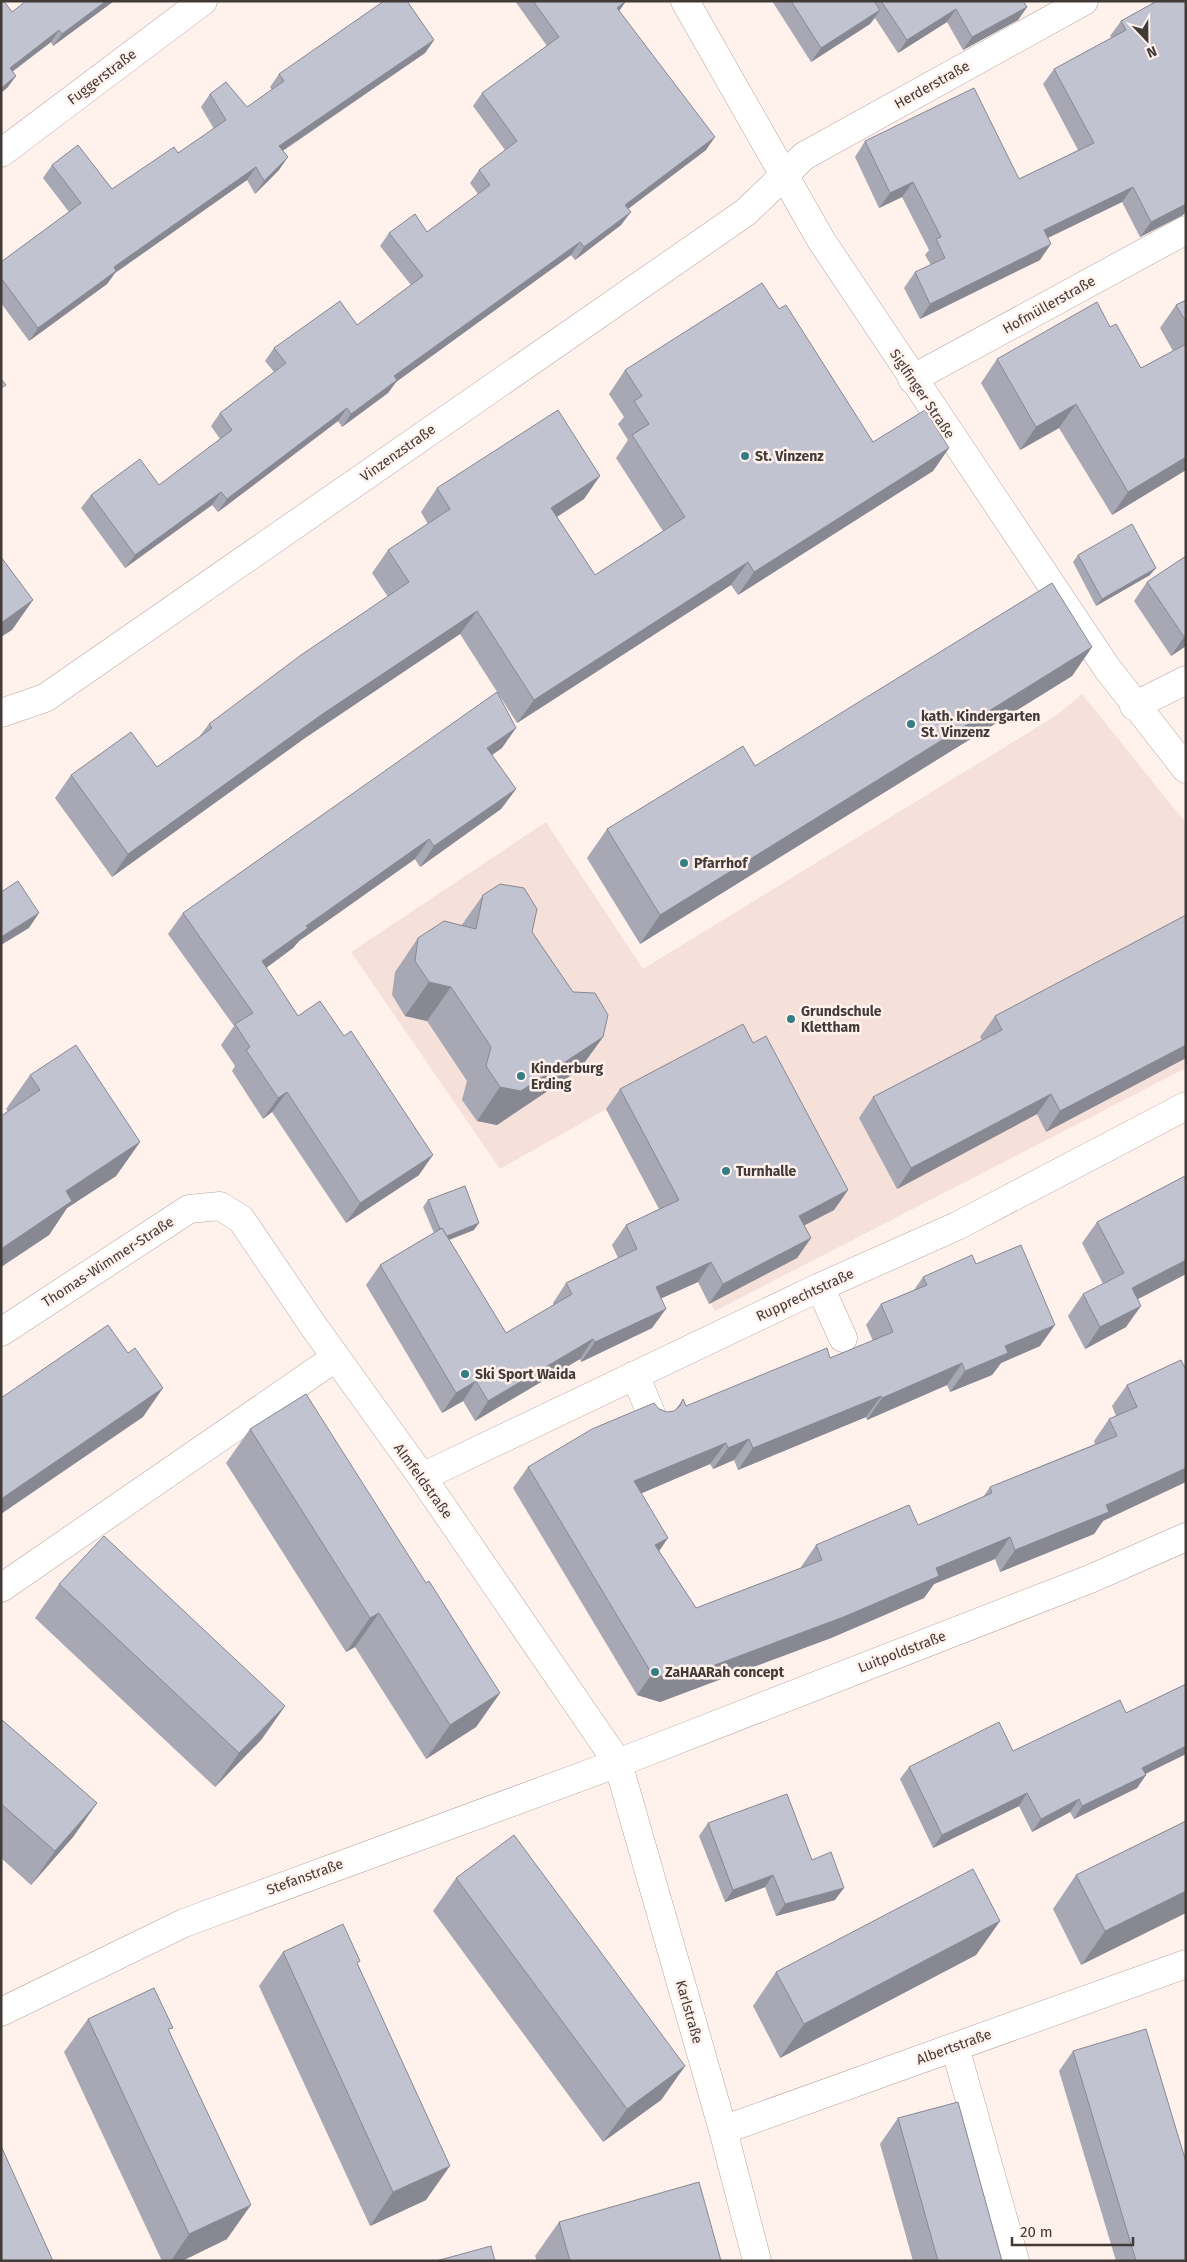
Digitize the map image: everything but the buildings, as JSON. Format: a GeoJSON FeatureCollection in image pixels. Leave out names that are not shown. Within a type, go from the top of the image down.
{"type":"FeatureCollection","features":[{"type":"Feature","properties":{"kind":"street","name":"Fuggerstraße"},"geometry":{"type":"LineString","coordinates":[[1,153],[203,1]]}},
{"type":"Feature","properties":{"kind":"street","name":"Siglfinger Straße"},"geometry":{"type":"LineString","coordinates":[[685,1],[821,240],[912,379],[1107,668],[1134,706],[1186,770]]}},
{"type":"Feature","properties":{"kind":"street","name":"Herderstraße"},"geometry":{"type":"LineString","coordinates":[[784,174],[804,156],[1084,1]]}},
{"type":"Feature","properties":{"kind":"street","name":"Vinzenzstraße"},"geometry":{"type":"LineString","coordinates":[[1,713],[45,698],[746,212],[784,174]]}},
{"type":"Feature","properties":{"kind":"street","name":"Hofmüllerstraße"},"geometry":{"type":"LineString","coordinates":[[912,379],[1186,230]]}},
{"type":"Feature","properties":{"kind":"street"},"geometry":{"type":"LineString","coordinates":[[1134,706],[1186,680]]}},
{"type":"Feature","properties":{"kind":"street","name":"Rupprechtstraße"},"geometry":{"type":"LineString","coordinates":[[422,1477],[820,1287],[957,1226],[1186,1106]]}},
{"type":"Feature","properties":{"kind":"street","name":"Almfeldstraße"},"geometry":{"type":"LineString","coordinates":[[220,1206],[241,1219],[335,1358],[422,1477],[618,1763]]}},
{"type":"Feature","properties":{"kind":"street","name":"Thomas-Wimmer-Straße"},"geometry":{"type":"LineString","coordinates":[[1,1332],[189,1208],[220,1206]]}},
{"type":"Feature","properties":{"kind":"street"},"geometry":{"type":"LineString","coordinates":[[820,1287],[843,1338]]}},
{"type":"Feature","properties":{"kind":"street"},"geometry":{"type":"LineString","coordinates":[[1,1588],[335,1358]]}},
{"type":"Feature","properties":{"kind":"street"},"geometry":{"type":"LineString","coordinates":[[635,1375],[653,1418]]}},
{"type":"Feature","properties":{"kind":"street","name":"Luitpoldstraße"},"geometry":{"type":"LineString","coordinates":[[618,1763],[1090,1579],[1186,1537]]}},
{"type":"Feature","properties":{"kind":"street","name":"Stefanstraße"},"geometry":{"type":"LineString","coordinates":[[1,2012],[184,1923],[618,1763]]}},
{"type":"Feature","properties":{"kind":"street","name":"Karlstraße"},"geometry":{"type":"LineString","coordinates":[[618,1763],[723,2130],[757,2261]]}},
{"type":"Feature","properties":{"kind":"street","name":"Albertstraße"},"geometry":{"type":"LineString","coordinates":[[723,2130],[1186,1964]]}},
{"type":"Feature","properties":{"kind":"street"},"geometry":{"type":"LineString","coordinates":[[955,2047],[1015,2261]]}},
{"type":"Feature","properties":{"kind":"shaded area","name":"Grundschule Klettham"},"geometry":{"type":"Polygon","coordinates":[[[1082,694],[1186,823],[1186,1068],[715,1311],[606,1109],[500,1169],[351,952],[546,822],[643,969],[1057,715],[1082,694]]]}},
{"type":"Feature","properties":{"kind":"place","name":"St. Vinzenz"},"geometry":{"type":"Point","coordinates":[745,456]}},
{"type":"Feature","properties":{"kind":"place","name":"kath. Kindergarten St. Vinzenz"},"geometry":{"type":"Point","coordinates":[911,724]}},
{"type":"Feature","properties":{"kind":"place","name":"Pfarrhof"},"geometry":{"type":"Point","coordinates":[684,863]}},
{"type":"Feature","properties":{"kind":"place","name":"Grundschule Klettham"},"geometry":{"type":"Point","coordinates":[791,1019]}},
{"type":"Feature","properties":{"kind":"place","name":"Kinderburg Erding"},"geometry":{"type":"Point","coordinates":[521,1076]}},
{"type":"Feature","properties":{"kind":"place","name":"Turnhalle"},"geometry":{"type":"Point","coordinates":[726,1171]}},
{"type":"Feature","properties":{"kind":"place","name":"Ski Sport Waida"},"geometry":{"type":"Point","coordinates":[465,1374]}},
{"type":"Feature","properties":{"kind":"place","name":"ZaHAARah concept"},"geometry":{"type":"Point","coordinates":[655,1672]}}]}
